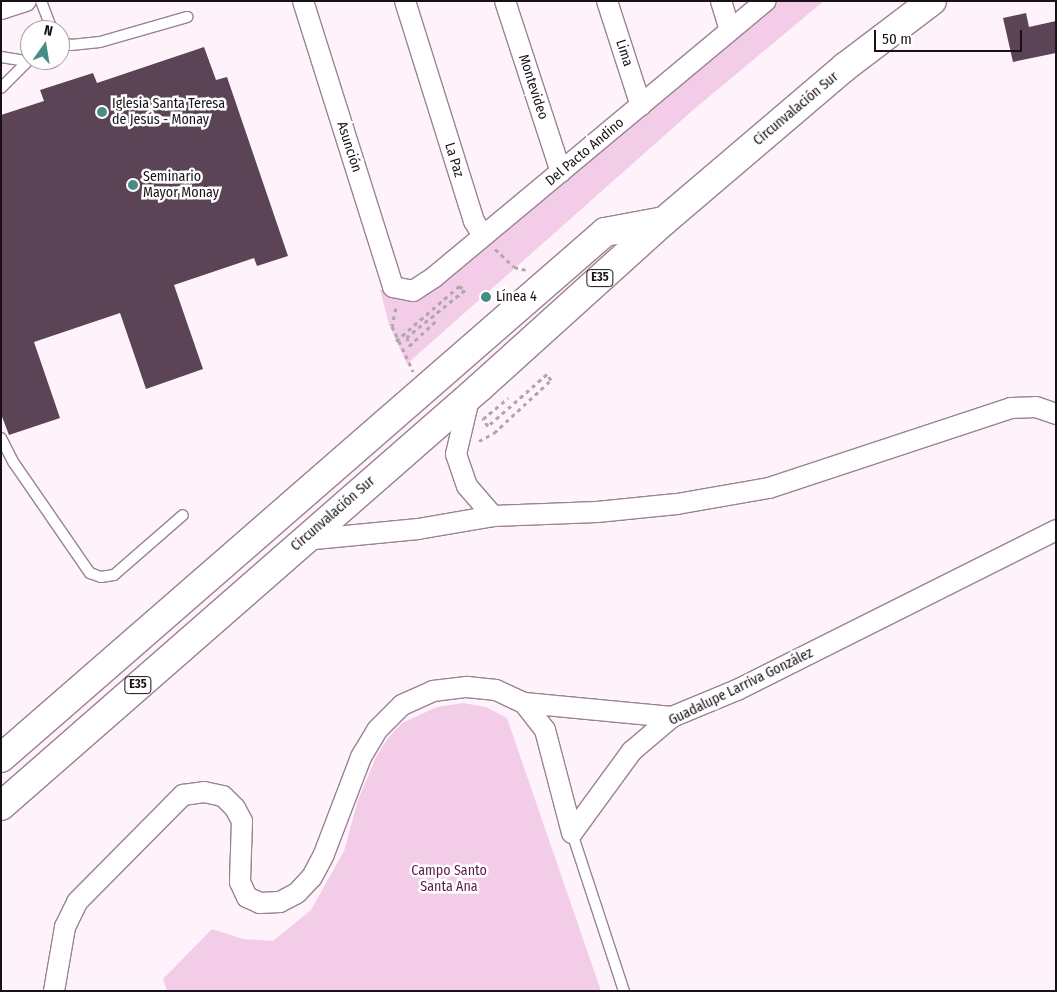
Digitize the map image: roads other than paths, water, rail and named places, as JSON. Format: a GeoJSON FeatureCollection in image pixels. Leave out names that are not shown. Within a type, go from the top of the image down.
{"type":"FeatureCollection","features":[{"type":"Feature","properties":{"kind":"highway","name":"Circunvalación Sur"},"geometry":{"type":"LineString","coordinates":[[1,806],[274,564],[470,395],[664,221],[845,67],[932,1]]}},
{"type":"Feature","properties":{"kind":"highway","name":"Circunvalación Sur"},"geometry":{"type":"LineString","coordinates":[[1,758],[605,232],[664,221]]}},
{"type":"Feature","properties":{"kind":"street"},"geometry":{"type":"LineString","coordinates":[[1,8],[26,1]]}},
{"type":"Feature","properties":{"kind":"street","name":"Asunción"},"geometry":{"type":"LineString","coordinates":[[303,1],[393,287],[399,290]]}},
{"type":"Feature","properties":{"kind":"street","name":"La Paz"},"geometry":{"type":"LineString","coordinates":[[405,1],[474,222],[483,236]]}},
{"type":"Feature","properties":{"kind":"street","name":"Montevideo"},"geometry":{"type":"LineString","coordinates":[[505,1],[561,172]]}},
{"type":"Feature","properties":{"kind":"street","name":"Lima"},"geometry":{"type":"LineString","coordinates":[[607,1],[641,106]]}},
{"type":"Feature","properties":{"kind":"street"},"geometry":{"type":"LineString","coordinates":[[721,1],[730,30]]}},
{"type":"Feature","properties":{"kind":"street","name":"Del Pacto Andino"},"geometry":{"type":"LineString","coordinates":[[399,290],[413,291],[434,278],[766,1]]}},
{"type":"Feature","properties":{"kind":"street"},"geometry":{"type":"LineString","coordinates":[[470,395],[456,454],[467,486],[493,516]]}},
{"type":"Feature","properties":{"kind":"street"},"geometry":{"type":"LineString","coordinates":[[274,564],[305,538],[418,529],[493,516],[597,512],[677,504],[769,488],[1011,408],[1036,407],[1056,414]]}},
{"type":"Feature","properties":{"kind":"street","name":"Guadalupe Larriva González"},"geometry":{"type":"LineString","coordinates":[[572,833],[632,751],[672,717],[746,686],[1056,530]]}},
{"type":"Feature","properties":{"kind":"street"},"geometry":{"type":"LineString","coordinates":[[54,991],[65,927],[77,902],[183,795],[204,792],[223,796],[235,808],[242,821],[240,882],[247,897],[260,903],[280,902],[297,893],[312,877],[324,854],[361,756],[377,730],[402,705],[433,691],[467,687],[496,690],[524,703],[672,717]]}},
{"type":"Feature","properties":{"kind":"street"},"geometry":{"type":"LineString","coordinates":[[524,703],[544,730],[572,833]]}},
{"type":"Feature","properties":{"kind":"lane"},"geometry":{"type":"LineString","coordinates":[[41,1],[48,20]]}},
{"type":"Feature","properties":{"kind":"lane"},"geometry":{"type":"LineString","coordinates":[[70,45],[100,42],[188,18]]}},
{"type":"Feature","properties":{"kind":"lane"},"geometry":{"type":"LineString","coordinates":[[1,57],[20,59]]}},
{"type":"Feature","properties":{"kind":"lane"},"geometry":{"type":"LineString","coordinates":[[1,88],[20,68]]}},
{"type":"Feature","properties":{"kind":"lane"},"geometry":{"type":"LineString","coordinates":[[1,438],[14,464],[50,512],[90,573],[101,577],[114,574],[183,515]]}},
{"type":"Feature","properties":{"kind":"lane"},"geometry":{"type":"LineString","coordinates":[[572,833],[624,991]]}},
{"type":"Feature","properties":{"kind":"place","name":"Iglesia Santa Teresa de Jesús - Monay"},"geometry":{"type":"Point","coordinates":[102,112]}},
{"type":"Feature","properties":{"kind":"place","name":"Seminario Mayor Monay"},"geometry":{"type":"Point","coordinates":[133,185]}},
{"type":"Feature","properties":{"kind":"place","name":"Línea 4"},"geometry":{"type":"Point","coordinates":[486,297]}},
{"type":"Feature","properties":{"kind":"park label","name":"Campo Santo Santa Ana"},"geometry":{"type":"Point","coordinates":[449,880]}}]}
